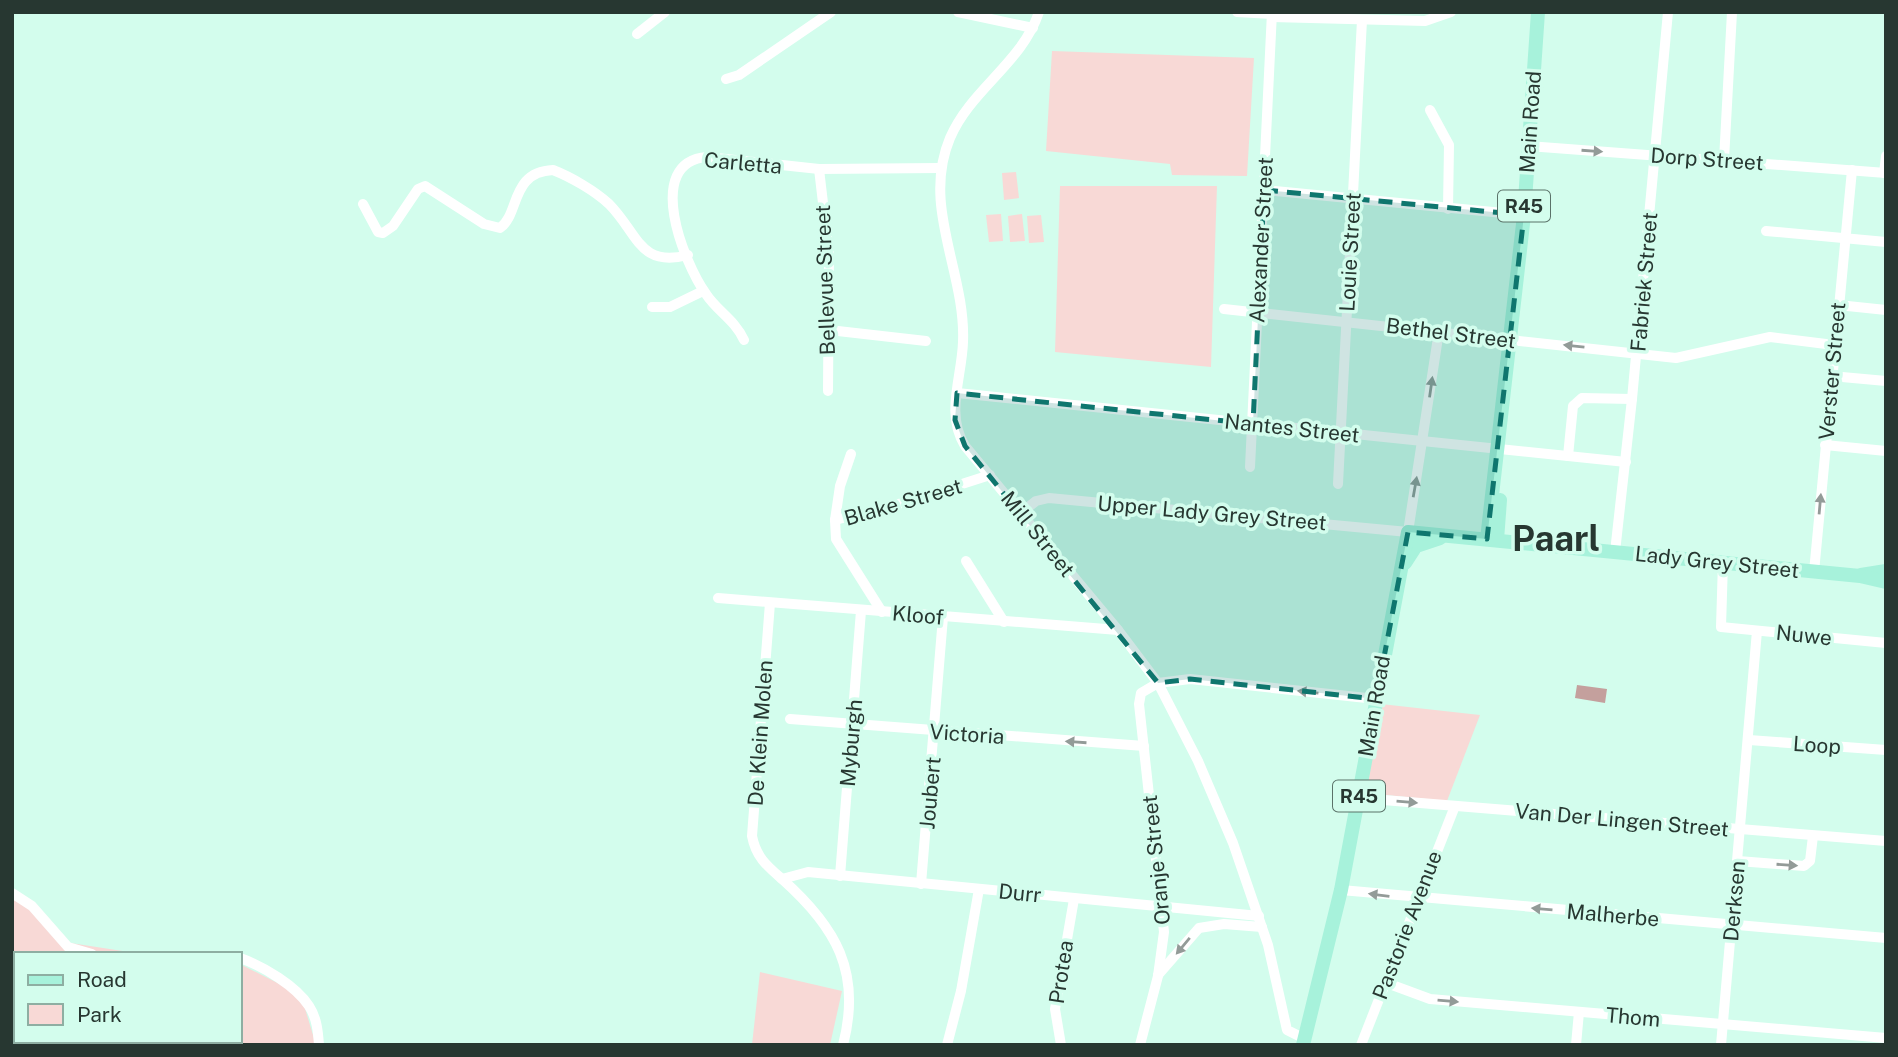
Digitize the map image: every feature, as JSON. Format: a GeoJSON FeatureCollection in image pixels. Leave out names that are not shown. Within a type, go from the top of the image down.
{"type":"FeatureCollection","features":[{"type":"Feature","properties":{"kind":"main road","name":"Main Road"},"geometry":{"type":"LineString","coordinates":[[1500,446],[1524,215],[1538,12]]}},
{"type":"Feature","properties":{"kind":"main road","name":"R45"},"geometry":{"type":"LineString","coordinates":[[1492,540],[1500,446]]}},
{"type":"Feature","properties":{"kind":"main road","name":"Main Road"},"geometry":{"type":"LineString","coordinates":[[1304,1042],[1341,890],[1408,531]]}},
{"type":"Feature","properties":{"kind":"main road","name":"Lady Grey Street"},"geometry":{"type":"LineString","coordinates":[[1408,531],[1860,576],[1886,582]]}},
{"type":"Feature","properties":{"kind":"main road"},"geometry":{"type":"LineString","coordinates":[[1400,575],[1416,546],[1452,536]]}},
{"type":"Feature","properties":{"kind":"main road","name":"Lady Grey Street"},"geometry":{"type":"LineString","coordinates":[[1860,576],[1886,571]]}},
{"type":"Feature","properties":{"kind":"street"},"geometry":{"type":"LineString","coordinates":[[637,34],[666,12]]}},
{"type":"Feature","properties":{"kind":"street"},"geometry":{"type":"LineString","coordinates":[[726,79],[739,75],[831,12]]}},
{"type":"Feature","properties":{"kind":"street"},"geometry":{"type":"LineString","coordinates":[[958,12],[1033,28]]}},
{"type":"Feature","properties":{"kind":"street","name":"Mill Street"},"geometry":{"type":"LineString","coordinates":[[1040,12],[1016,55],[961,118],[940,168],[941,214],[963,316],[955,419],[960,437],[1158,683],[1214,797],[1260,922],[1280,987],[1286,1027],[1304,1042]]}},
{"type":"Feature","properties":{"kind":"street"},"geometry":{"type":"LineString","coordinates":[[1237,12],[1425,22],[1445,14]]}},
{"type":"Feature","properties":{"kind":"street","name":"Fabriek Street"},"geometry":{"type":"LineString","coordinates":[[1615,552],[1637,354],[1668,12]]}},
{"type":"Feature","properties":{"kind":"street"},"geometry":{"type":"LineString","coordinates":[[1724,160],[1732,12]]}},
{"type":"Feature","properties":{"kind":"street","name":"Alexander Street"},"geometry":{"type":"LineString","coordinates":[[1250,467],[1272,15]]}},
{"type":"Feature","properties":{"kind":"street","name":"Louie Street"},"geometry":{"type":"LineString","coordinates":[[1338,484],[1362,20]]}},
{"type":"Feature","properties":{"kind":"street"},"geometry":{"type":"LineString","coordinates":[[1430,110],[1449,145],[1448,209]]}},
{"type":"Feature","properties":{"kind":"street","name":"Dorp Street"},"geometry":{"type":"LineString","coordinates":[[1528,146],[1885,173]]}},
{"type":"Feature","properties":{"kind":"street"},"geometry":{"type":"LineString","coordinates":[[1885,173],[1886,156]]}},
{"type":"Feature","properties":{"kind":"street","name":"Carletta"},"geometry":{"type":"LineString","coordinates":[[744,340],[736,324],[703,291],[688,255],[671,203],[674,178],[684,164],[694,158],[707,157],[819,169],[940,168]]}},
{"type":"Feature","properties":{"kind":"street","name":"Bellevue Street"},"geometry":{"type":"LineString","coordinates":[[819,169],[829,254],[828,391]]}},
{"type":"Feature","properties":{"kind":"street"},"geometry":{"type":"LineString","coordinates":[[363,204],[378,232],[385,233],[398,220],[418,189],[425,186],[484,223],[500,228],[507,221],[517,190],[539,173],[553,170],[608,204],[650,254],[662,259],[688,255]]}},
{"type":"Feature","properties":{"kind":"street","name":"Verster Street"},"geometry":{"type":"LineString","coordinates":[[1814,572],[1852,170]]}},
{"type":"Feature","properties":{"kind":"street"},"geometry":{"type":"LineString","coordinates":[[1264,190],[1524,215]]}},
{"type":"Feature","properties":{"kind":"street"},"geometry":{"type":"LineString","coordinates":[[1766,231],[1886,242]]}},
{"type":"Feature","properties":{"kind":"street"},"geometry":{"type":"LineString","coordinates":[[652,307],[670,307],[703,291]]}},
{"type":"Feature","properties":{"kind":"street"},"geometry":{"type":"LineString","coordinates":[[1838,305],[1886,310]]}},
{"type":"Feature","properties":{"kind":"street","name":"Bethel Street"},"geometry":{"type":"LineString","coordinates":[[1224,309],[1676,358],[1770,337],[1834,345]]}},
{"type":"Feature","properties":{"kind":"street"},"geometry":{"type":"LineString","coordinates":[[829,330],[926,341]]}},
{"type":"Feature","properties":{"kind":"street"},"geometry":{"type":"LineString","coordinates":[[1408,531],[1439,331]]}},
{"type":"Feature","properties":{"kind":"street"},"geometry":{"type":"LineString","coordinates":[[1831,376],[1886,381]]}},
{"type":"Feature","properties":{"kind":"street","name":"Nantes Street"},"geometry":{"type":"LineString","coordinates":[[957,393],[1341,432],[1423,443],[1500,446],[1626,461]]}},
{"type":"Feature","properties":{"kind":"street"},"geometry":{"type":"LineString","coordinates":[[1569,456],[1573,406],[1577,401],[1582,398],[1632,399]]}},
{"type":"Feature","properties":{"kind":"street"},"geometry":{"type":"LineString","coordinates":[[1825,446],[1886,451]]}},
{"type":"Feature","properties":{"kind":"street"},"geometry":{"type":"LineString","coordinates":[[835,520],[840,486],[850,454]]}},
{"type":"Feature","properties":{"kind":"street","name":"Blake Street"},"geometry":{"type":"LineString","coordinates":[[882,612],[836,539],[835,520],[906,502],[990,475]]}},
{"type":"Feature","properties":{"kind":"street","name":"Upper Lady Grey Street"},"geometry":{"type":"LineString","coordinates":[[1021,513],[1036,501],[1049,498],[1408,531]]}},
{"type":"Feature","properties":{"kind":"street"},"geometry":{"type":"LineString","coordinates":[[966,561],[1004,622]]}},
{"type":"Feature","properties":{"kind":"street","name":"Nuwe"},"geometry":{"type":"LineString","coordinates":[[1723,562],[1721,627],[1886,643]]}},
{"type":"Feature","properties":{"kind":"street","name":"Kloof"},"geometry":{"type":"LineString","coordinates":[[718,598],[1118,630]]}},
{"type":"Feature","properties":{"kind":"street","name":"De Klein Molen"},"geometry":{"type":"LineString","coordinates":[[769,603],[752,836],[762,862],[782,879]]}},
{"type":"Feature","properties":{"kind":"street","name":"Myburgh"},"geometry":{"type":"LineString","coordinates":[[840,876],[862,611]]}},
{"type":"Feature","properties":{"kind":"street","name":"Joubert"},"geometry":{"type":"LineString","coordinates":[[921,884],[943,617]]}},
{"type":"Feature","properties":{"kind":"street","name":"Derksen"},"geometry":{"type":"LineString","coordinates":[[1721,1045],[1757,631]]}},
{"type":"Feature","properties":{"kind":"street"},"geometry":{"type":"LineString","coordinates":[[1158,683],[1190,679],[1376,699]]}},
{"type":"Feature","properties":{"kind":"street","name":"Oranje Street"},"geometry":{"type":"LineString","coordinates":[[1140,1045],[1163,949],[1163,907],[1140,695],[1158,683]]}},
{"type":"Feature","properties":{"kind":"street","name":"Victoria"},"geometry":{"type":"LineString","coordinates":[[790,719],[1144,746]]}},
{"type":"Feature","properties":{"kind":"street","name":"Loop"},"geometry":{"type":"LineString","coordinates":[[1749,740],[1886,750]]}},
{"type":"Feature","properties":{"kind":"street","name":"Van Der Lingen Street"},"geometry":{"type":"LineString","coordinates":[[1359,798],[1886,841]]}},
{"type":"Feature","properties":{"kind":"street","name":"Pastorie Avenue"},"geometry":{"type":"LineString","coordinates":[[1361,1045],[1416,899],[1455,806]]}},
{"type":"Feature","properties":{"kind":"street"},"geometry":{"type":"LineString","coordinates":[[1738,861],[1804,866],[1810,861],[1813,836]]}},
{"type":"Feature","properties":{"kind":"street","name":"Durr"},"geometry":{"type":"LineString","coordinates":[[782,879],[808,873],[1163,907],[1260,922]]}},
{"type":"Feature","properties":{"kind":"street"},"geometry":{"type":"LineString","coordinates":[[782,879],[827,925],[844,957],[850,992],[843,1045]]}},
{"type":"Feature","properties":{"kind":"street"},"geometry":{"type":"LineString","coordinates":[[947,1045],[961,991],[979,890]]}},
{"type":"Feature","properties":{"kind":"street","name":"Malherbe"},"geometry":{"type":"LineString","coordinates":[[1341,890],[1416,899],[1886,938]]}},
{"type":"Feature","properties":{"kind":"street"},"geometry":{"type":"LineString","coordinates":[[12,893],[32,906],[68,947],[85,952]]}},
{"type":"Feature","properties":{"kind":"street","name":"Protea"},"geometry":{"type":"LineString","coordinates":[[1061,1045],[1055,1009],[1074,899]]}},
{"type":"Feature","properties":{"kind":"street"},"geometry":{"type":"LineString","coordinates":[[1158,976],[1199,928],[1260,922]]}},
{"type":"Feature","properties":{"kind":"street"},"geometry":{"type":"LineString","coordinates":[[242,959],[270,974],[303,999],[313,1015],[319,1045]]}},
{"type":"Feature","properties":{"kind":"street","name":"Thom"},"geometry":{"type":"LineString","coordinates":[[1384,982],[1430,999],[1886,1038]]}},
{"type":"Feature","properties":{"kind":"street"},"geometry":{"type":"LineString","coordinates":[[1576,1045],[1578,1012]]}},
{"type":"Feature","properties":{"kind":"highlighted area"},"geometry":{"type":"Polygon","coordinates":[[[1264,190],[1524,215],[1487,539],[1408,532],[1376,699],[1190,679],[1158,683],[965,446],[955,420],[957,393],[1253,424],[1264,190]]]}},
{"type":"Feature","properties":{"kind":"green space"},"geometry":{"type":"Polygon","coordinates":[[[1052,51],[1254,58],[1247,176],[1172,175],[1170,164],[1046,151],[1052,51]]]}},
{"type":"Feature","properties":{"kind":"green space"},"geometry":{"type":"Polygon","coordinates":[[[1016,172],[1019,198],[1004,200],[1002,173],[1016,172]]]}},
{"type":"Feature","properties":{"kind":"green space"},"geometry":{"type":"Polygon","coordinates":[[[1060,186],[1217,186],[1211,367],[1055,352],[1060,186]]]}},
{"type":"Feature","properties":{"kind":"green space"},"geometry":{"type":"Polygon","coordinates":[[[1001,214],[1003,241],[989,242],[986,215],[1001,214]]]}},
{"type":"Feature","properties":{"kind":"green space"},"geometry":{"type":"Polygon","coordinates":[[[1022,214],[1025,241],[1010,242],[1008,216],[1022,214]]]}},
{"type":"Feature","properties":{"kind":"green space"},"geometry":{"type":"Polygon","coordinates":[[[1041,215],[1044,242],[1029,243],[1027,216],[1041,215]]]}},
{"type":"Feature","properties":{"kind":"green space"},"geometry":{"type":"Polygon","coordinates":[[[1381,704],[1480,715],[1447,801],[1365,793],[1381,704]]]}},
{"type":"Feature","properties":{"kind":"green space"},"geometry":{"type":"Polygon","coordinates":[[[12,893],[64,942],[129,952],[14,952],[14,1043],[242,1043],[242,965],[301,995],[316,1045],[12,1045],[12,893]]]}},
{"type":"Feature","properties":{"kind":"green space"},"geometry":{"type":"Polygon","coordinates":[[[760,972],[842,991],[830,1045],[752,1045],[760,972]]]}},
{"type":"Feature","properties":{"kind":"shaded area"},"geometry":{"type":"Polygon","coordinates":[[[1577,685],[1607,689],[1605,703],[1575,698],[1577,685]]]}},
{"type":"Feature","properties":{"kind":"district","name":"Paarl"},"geometry":{"type":"Point","coordinates":[1556,538]}}]}
